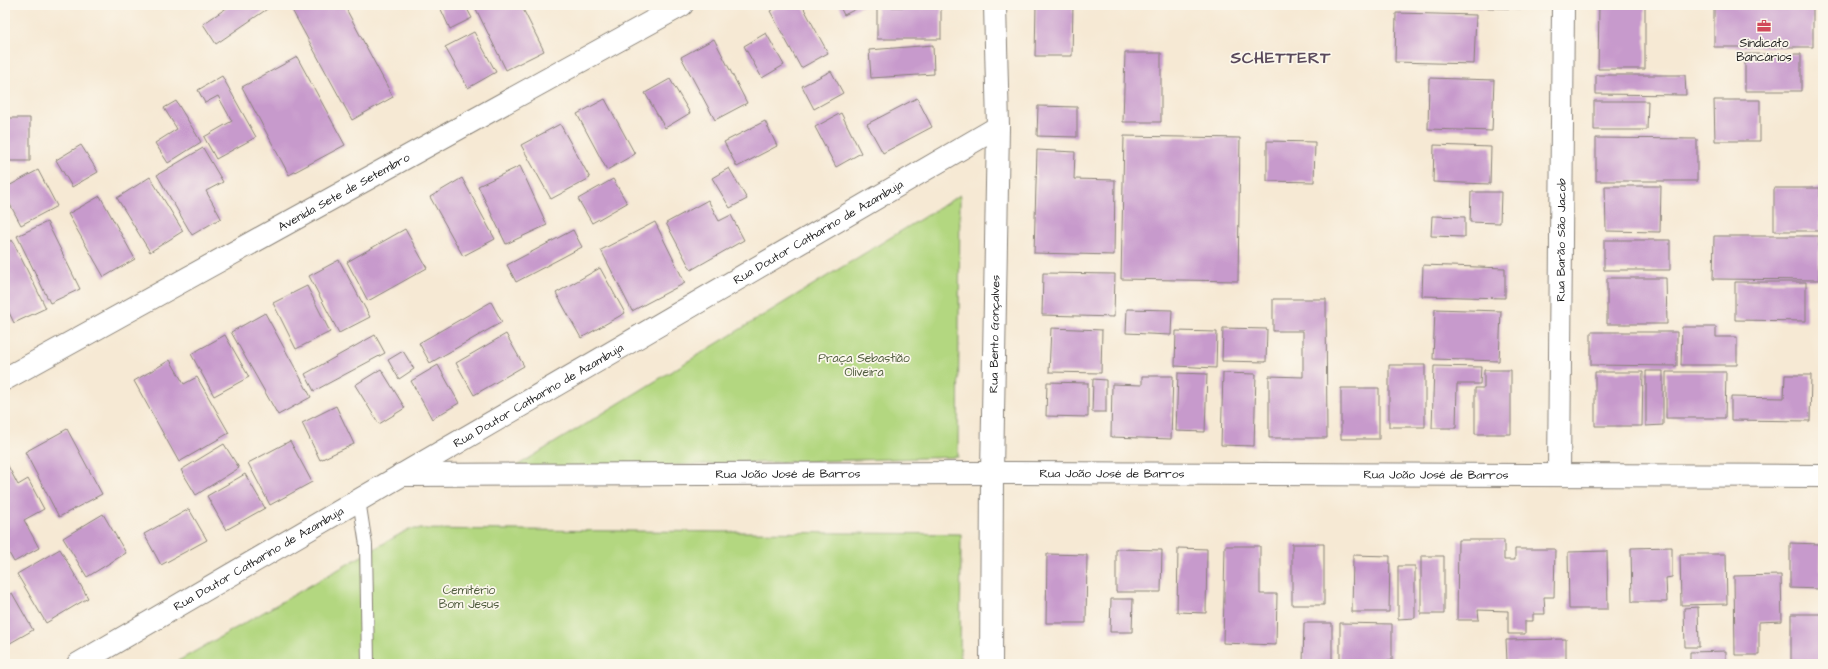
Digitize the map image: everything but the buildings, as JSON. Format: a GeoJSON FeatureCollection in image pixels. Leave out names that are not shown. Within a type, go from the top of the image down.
{"type":"FeatureCollection","features":[{"type":"Feature","properties":{"kind":"street","name":"Avenida Sete de Setembro"},"geometry":{"type":"LineString","coordinates":[[5,379],[682,5]]}},
{"type":"Feature","properties":{"kind":"street","name":"Rua Bento Gonçalves"},"geometry":{"type":"LineString","coordinates":[[991,664],[992,473],[998,127],[995,5]]}},
{"type":"Feature","properties":{"kind":"street","name":"Rua Barão São Jacob"},"geometry":{"type":"LineString","coordinates":[[1560,474],[1563,5]]}},
{"type":"Feature","properties":{"kind":"street","name":"Rua Doutor Catharino de Azambuja"},"geometry":{"type":"LineString","coordinates":[[78,664],[998,127]]}},
{"type":"Feature","properties":{"kind":"street","name":"Rua João José de Barros"},"geometry":{"type":"LineString","coordinates":[[401,476],[992,473],[1823,476]]}},
{"type":"Feature","properties":{"kind":"lane"},"geometry":{"type":"LineString","coordinates":[[359,500],[366,545],[368,664]]}},
{"type":"Feature","properties":{"kind":"green space","name":"Praça Sebastião Oliveira"},"geometry":{"type":"Polygon","coordinates":[[[960,195],[958,457],[510,470],[960,195]]]}},
{"type":"Feature","properties":{"kind":"green space","name":"Cemitério Bom Jesus"},"geometry":{"type":"Polygon","coordinates":[[[409,529],[961,534],[960,664],[173,664],[409,529]]]}},
{"type":"Feature","properties":{"kind":"place","name":"Sindicato Bancários"},"geometry":{"type":"Point","coordinates":[1764,26]}},
{"type":"Feature","properties":{"kind":"district","name":"SCHETTERT"},"geometry":{"type":"Point","coordinates":[1281,58]}}]}
